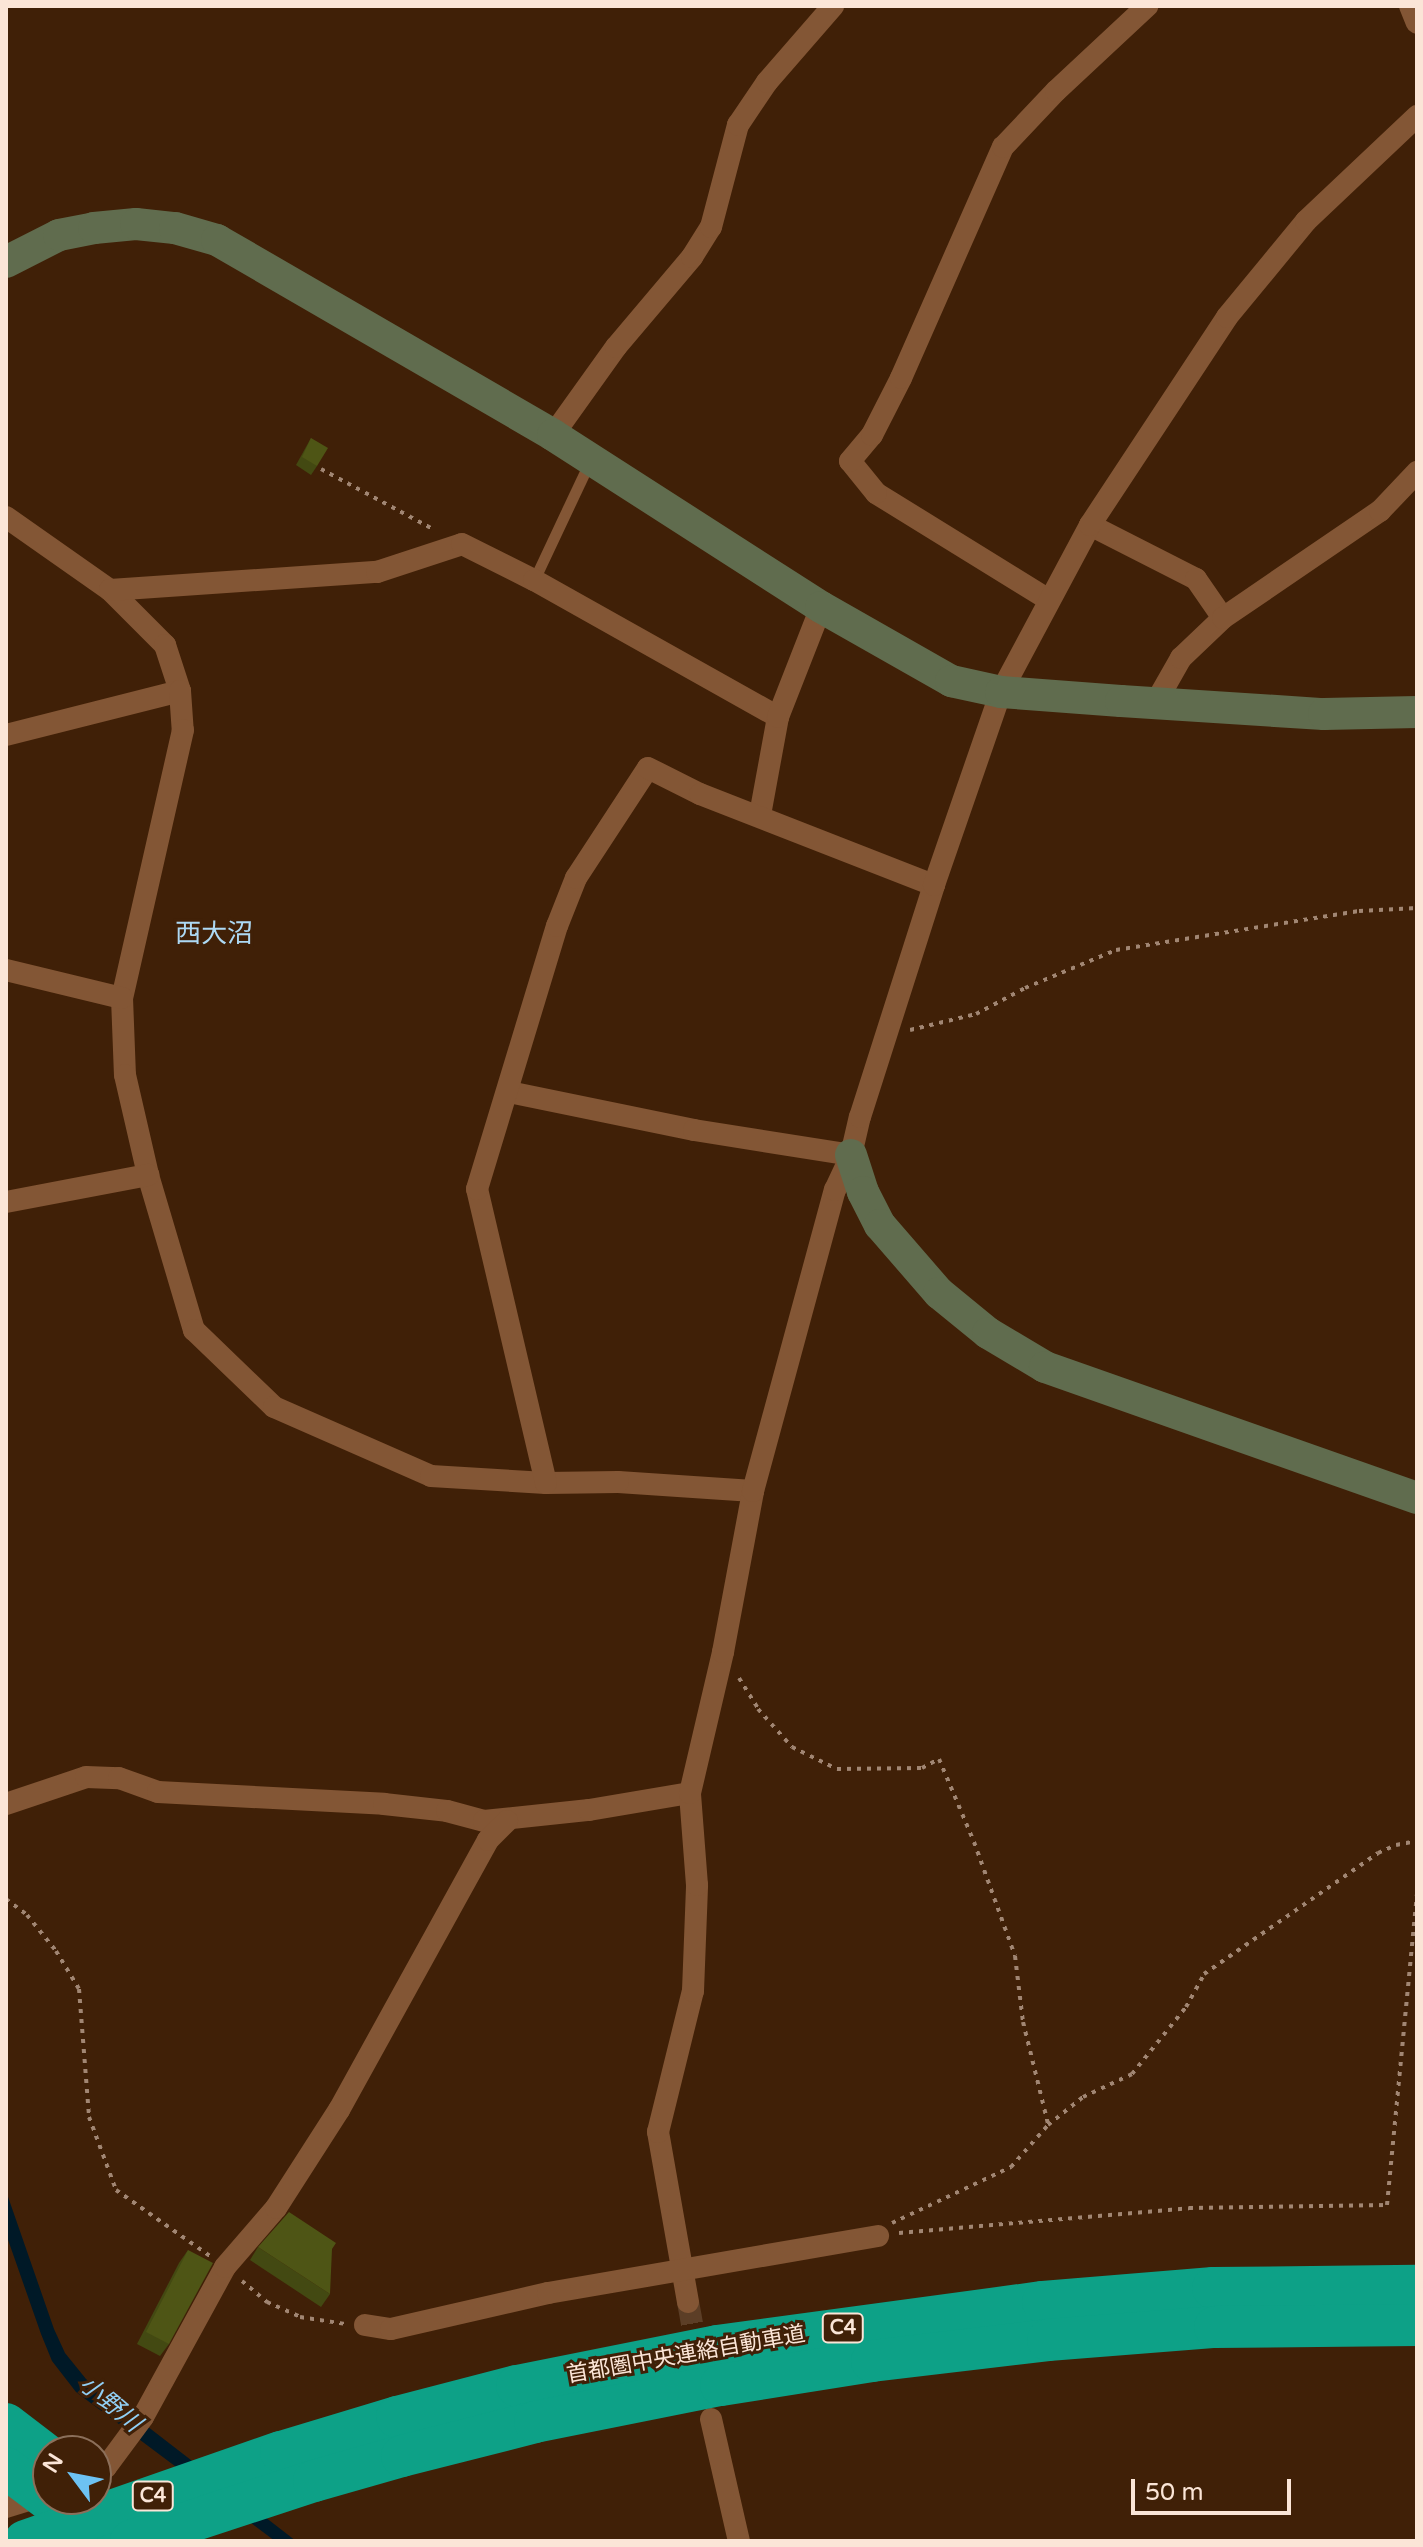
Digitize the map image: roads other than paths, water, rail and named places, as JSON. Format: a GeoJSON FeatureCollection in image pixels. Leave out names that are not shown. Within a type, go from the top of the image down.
{"type":"FeatureCollection","features":[{"type":"Feature","properties":{"kind":"highway","name":"首都圏中央連絡自動車道"},"geometry":{"type":"LineString","coordinates":[[25,2541],[281,2452],[517,2386],[732,2344],[1043,2302],[1213,2288],[1417,2286]]}},
{"type":"Feature","properties":{"kind":"highway","name":"首都圏中央連絡自動車道"},"geometry":{"type":"LineString","coordinates":[[131,2541],[314,2481],[535,2422],[872,2361],[1048,2340],[1215,2327],[1417,2325]]}},
{"type":"Feature","properties":{"kind":"highway"},"geometry":{"type":"LineString","coordinates":[[6,2424],[32,2479]]}},
{"type":"Feature","properties":{"kind":"highway"},"geometry":{"type":"LineString","coordinates":[[6,2468],[32,2485]]}},
{"type":"Feature","properties":{"kind":"highway"},"geometry":{"type":"LineString","coordinates":[[112,2503],[165,2541]]}},
{"type":"Feature","properties":{"kind":"highway"},"geometry":{"type":"LineString","coordinates":[[71,2515],[104,2541]]}},
{"type":"Feature","properties":{"kind":"street"},"geometry":{"type":"LineString","coordinates":[[553,435],[616,347],[692,257],[711,227],[738,125],[767,82],[833,6]]}},
{"type":"Feature","properties":{"kind":"street"},"geometry":{"type":"LineString","coordinates":[[1049,600],[876,493],[850,461],[872,435],[901,378],[1003,147],[1056,91],[1147,6]]}},
{"type":"Feature","properties":{"kind":"street"},"geometry":{"type":"LineString","coordinates":[[1410,6],[1417,23]]}},
{"type":"Feature","properties":{"kind":"street"},"geometry":{"type":"LineString","coordinates":[[688,2302],[658,2132],[693,1991],[697,1885],[690,1793],[723,1652],[753,1491],[835,1190],[851,1155],[934,885],[1001,692],[1090,525],[1227,317],[1306,221],[1417,116]]}},
{"type":"Feature","properties":{"kind":"street"},"geometry":{"type":"LineString","coordinates":[[6,262],[59,235],[94,228],[136,224],[175,228],[217,240],[553,435],[821,607],[951,681],[1001,692],[1324,714],[1417,712]]}},
{"type":"Feature","properties":{"kind":"street"},"geometry":{"type":"LineString","coordinates":[[1156,702],[1181,658],[1223,618],[1380,511],[1417,472]]}},
{"type":"Feature","properties":{"kind":"street"},"geometry":{"type":"LineString","coordinates":[[6,517],[110,590],[165,645],[180,691],[183,730],[122,998],[125,1075],[148,1175],[194,1330],[274,1407],[431,1476],[546,1483],[618,1482],[753,1491]]}},
{"type":"Feature","properties":{"kind":"street"},"geometry":{"type":"LineString","coordinates":[[1090,525],[1196,579],[1223,618]]}},
{"type":"Feature","properties":{"kind":"street"},"geometry":{"type":"LineString","coordinates":[[110,590],[377,572],[462,544],[534,580],[778,717]]}},
{"type":"Feature","properties":{"kind":"street"},"geometry":{"type":"LineString","coordinates":[[760,815],[778,717],[821,607]]}},
{"type":"Feature","properties":{"kind":"street"},"geometry":{"type":"LineString","coordinates":[[6,735],[180,691]]}},
{"type":"Feature","properties":{"kind":"street"},"geometry":{"type":"LineString","coordinates":[[546,1483],[477,1189],[557,926],[576,878],[648,768],[700,794],[934,885]]}},
{"type":"Feature","properties":{"kind":"street"},"geometry":{"type":"LineString","coordinates":[[6,970],[122,998]]}},
{"type":"Feature","properties":{"kind":"street"},"geometry":{"type":"LineString","coordinates":[[509,1092],[694,1130],[851,1155]]}},
{"type":"Feature","properties":{"kind":"street"},"geometry":{"type":"LineString","coordinates":[[851,1155],[863,1192],[880,1225],[939,1293],[999,1340],[1045,1367],[1417,1498]]}},
{"type":"Feature","properties":{"kind":"street"},"geometry":{"type":"LineString","coordinates":[[6,1202],[148,1175]]}},
{"type":"Feature","properties":{"kind":"street"},"geometry":{"type":"LineString","coordinates":[[6,1804],[86,1777],[119,1778],[158,1792],[185,1795],[384,1804],[447,1811],[484,1821],[507,1821],[690,1793]]}},
{"type":"Feature","properties":{"kind":"street"},"geometry":{"type":"LineString","coordinates":[[112,2459],[143,2417],[225,2267],[276,2208],[339,2110],[488,1840],[507,1821]]}},
{"type":"Feature","properties":{"kind":"street"},"geometry":{"type":"LineString","coordinates":[[365,2325],[391,2329],[548,2293],[878,2236]]}},
{"type":"Feature","properties":{"kind":"street"},"geometry":{"type":"LineString","coordinates":[[711,2419],[739,2541]]}},
{"type":"Feature","properties":{"kind":"lane"},"geometry":{"type":"LineString","coordinates":[[534,580],[591,460]]}},
{"type":"Feature","properties":{"kind":"water","name":"小野川"},"geometry":{"type":"Polygon","coordinates":[[[6,2191],[54,2329],[65,2353],[86,2379],[296,2541],[275,2541],[76,2392],[52,2361],[6,2234],[6,2191]]]}},
{"type":"Feature","properties":{"kind":"tunnel"},"geometry":{"type":"LineString","coordinates":[[688,2302],[698,2356]]}},
{"type":"Feature","properties":{"kind":"district","name":"西大沼"},"geometry":{"type":"Point","coordinates":[214,934]}}]}
